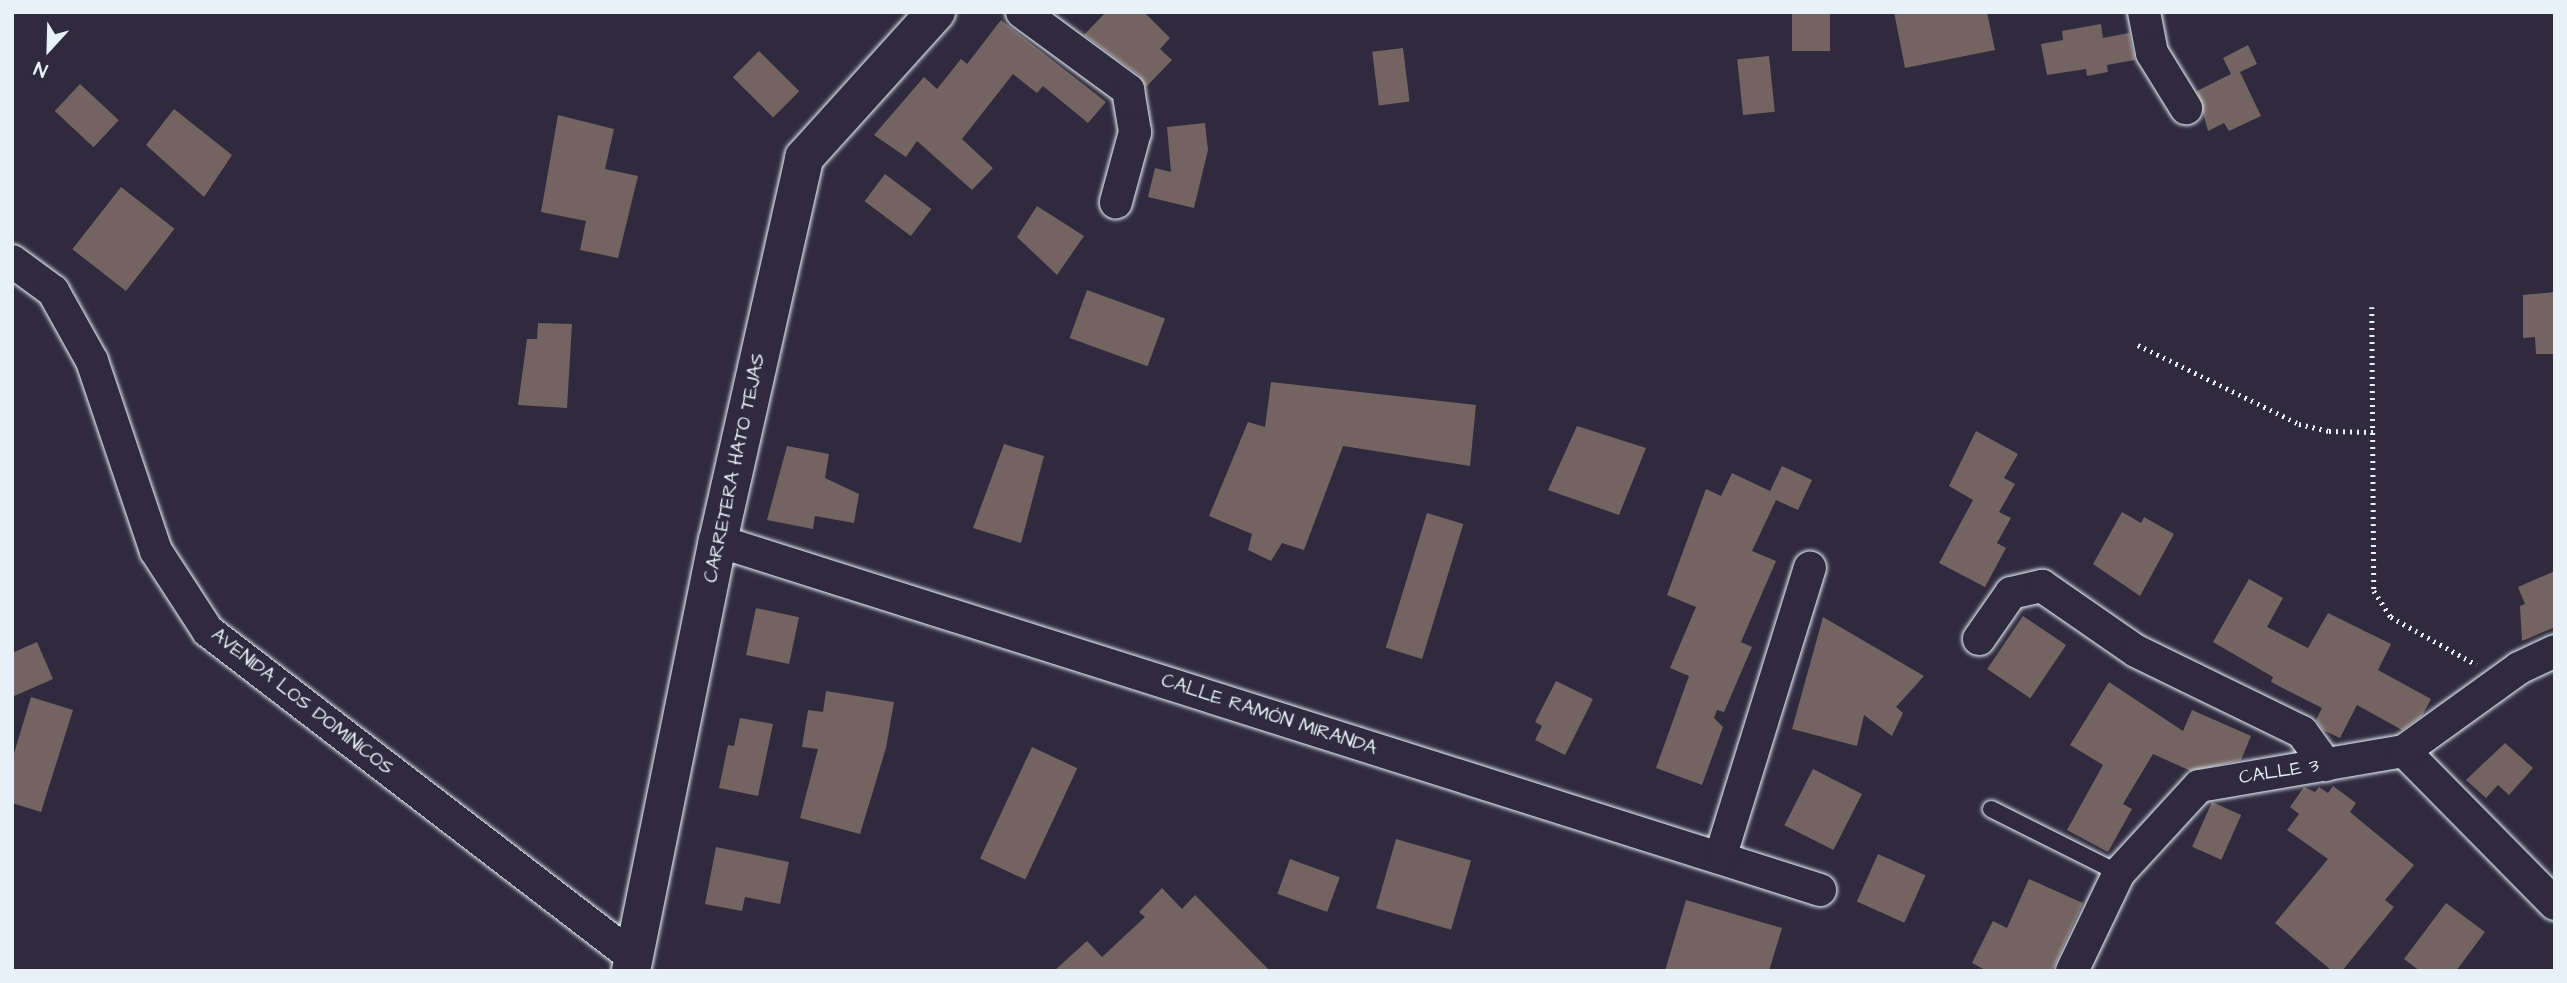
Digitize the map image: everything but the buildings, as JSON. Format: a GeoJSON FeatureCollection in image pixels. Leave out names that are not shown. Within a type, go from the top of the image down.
{"type":"FeatureCollection","features":[{"type":"Feature","properties":{"kind":"street"},"geometry":{"type":"LineString","coordinates":[[1022,12],[1128,90],[1135,132],[1116,202]]}},
{"type":"Feature","properties":{"kind":"street"},"geometry":{"type":"LineString","coordinates":[[2144,12],[2151,53],[2186,108]]}},
{"type":"Feature","properties":{"kind":"street","name":"CARRETERA HATO TEJAS"},"geometry":{"type":"LineString","coordinates":[[632,964],[718,541],[804,158],[929,14]]}},
{"type":"Feature","properties":{"kind":"street","name":"AVENIDA LOS DOMINICOS"},"geometry":{"type":"LineString","coordinates":[[12,261],[53,291],[92,361],[156,551],[208,631],[632,964]]}},
{"type":"Feature","properties":{"kind":"street","name":"CALLE RAMÓN MIRANDA"},"geometry":{"type":"LineString","coordinates":[[718,541],[1820,891]]}},
{"type":"Feature","properties":{"kind":"street"},"geometry":{"type":"LineString","coordinates":[[1720,858],[1810,568]]}},
{"type":"Feature","properties":{"kind":"street"},"geometry":{"type":"LineString","coordinates":[[1979,639],[2011,593],[2042,586],[2136,651],[2302,732],[2326,765]]}},
{"type":"Feature","properties":{"kind":"street","name":"CALLE 3"},"geometry":{"type":"LineString","coordinates":[[2072,971],[2119,873],[2199,786],[2404,751],[2502,680],[2555,651]]}},
{"type":"Feature","properties":{"kind":"street"},"geometry":{"type":"LineString","coordinates":[[2404,751],[2555,904]]}},
{"type":"Feature","properties":{"kind":"lane"},"geometry":{"type":"LineString","coordinates":[[1991,809],[2119,873]]}},
{"type":"Feature","properties":{"kind":"path"},"geometry":{"type":"LineString","coordinates":[[2372,307],[2374,590],[2391,617],[2502,680]]}},
{"type":"Feature","properties":{"kind":"path"},"geometry":{"type":"LineString","coordinates":[[2138,345],[2299,424],[2329,431],[2373,432]]}}]}
